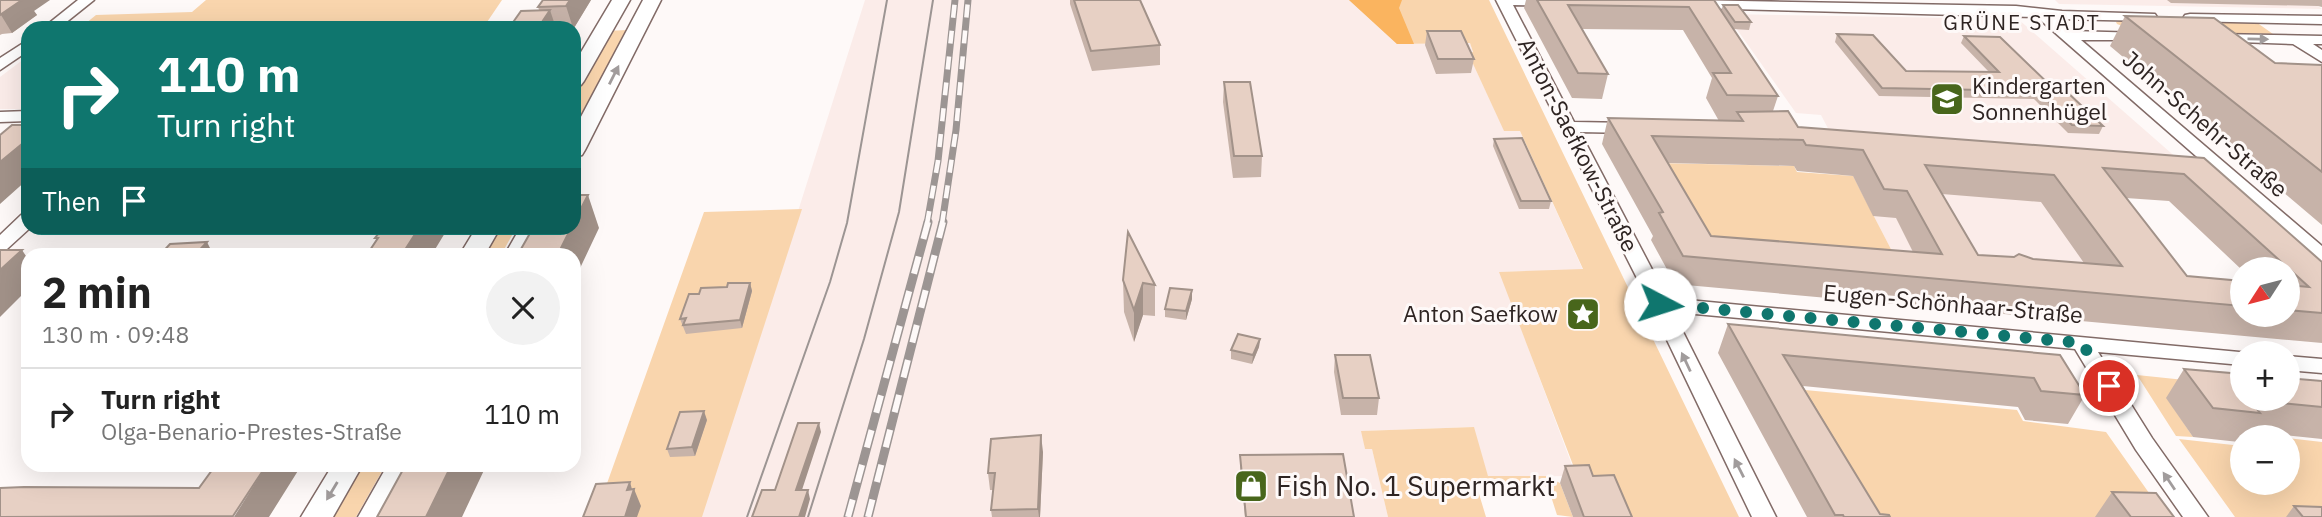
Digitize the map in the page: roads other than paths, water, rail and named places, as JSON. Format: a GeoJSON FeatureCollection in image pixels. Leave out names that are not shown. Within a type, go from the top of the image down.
{"type":"FeatureCollection","features":[{"type":"Feature","properties":{"kind":"street"},"geometry":{"type":"LineString","coordinates":[[59,21],[87,0]]}},
{"type":"Feature","properties":{"kind":"street"},"geometry":{"type":"LineString","coordinates":[[581,69],[621,0]]}},
{"type":"Feature","properties":{"kind":"street"},"geometry":{"type":"LineString","coordinates":[[581,137],[652,0]]}},
{"type":"Feature","properties":{"kind":"street","name":"John-Schehr-Straße"},"geometry":{"type":"LineString","coordinates":[[2027,0],[2322,256]]}},
{"type":"Feature","properties":{"kind":"street"},"geometry":{"type":"LineString","coordinates":[[1503,1],[1568,2]]}},
{"type":"Feature","properties":{"kind":"street","name":"Anton-Saefkow-Straße"},"geometry":{"type":"LineString","coordinates":[[1503,1],[1660,304],[1764,517]]}},
{"type":"Feature","properties":{"kind":"street"},"geometry":{"type":"LineString","coordinates":[[1678,4],[1762,3],[2093,16],[2322,20]]}},
{"type":"Feature","properties":{"kind":"street"},"geometry":{"type":"LineString","coordinates":[[1706,5],[1718,23]]}},
{"type":"Feature","properties":{"kind":"street"},"geometry":{"type":"LineString","coordinates":[[2093,16],[2118,36]]}},
{"type":"Feature","properties":{"kind":"street"},"geometry":{"type":"LineString","coordinates":[[2267,19],[2322,57]]}},
{"type":"Feature","properties":{"kind":"street"},"geometry":{"type":"LineString","coordinates":[[2067,35],[2159,37]]}},
{"type":"Feature","properties":{"kind":"street"},"geometry":{"type":"LineString","coordinates":[[2200,37],[2322,40]]}},
{"type":"Feature","properties":{"kind":"street"},"geometry":{"type":"LineString","coordinates":[[0,65],[21,49]]}},
{"type":"Feature","properties":{"kind":"street"},"geometry":{"type":"LineString","coordinates":[[0,117],[21,116]]}},
{"type":"Feature","properties":{"kind":"street"},"geometry":{"type":"LineString","coordinates":[[1568,127],[1650,129]]}},
{"type":"Feature","properties":{"kind":"street"},"geometry":{"type":"LineString","coordinates":[[0,245],[21,226]]}},
{"type":"Feature","properties":{"kind":"street","name":"Eugen-Schönhaar-Straße"},"geometry":{"type":"LineString","coordinates":[[1660,304],[2230,357]]}},
{"type":"Feature","properties":{"kind":"street"},"geometry":{"type":"LineString","coordinates":[[2082,343],[2144,444],[2196,517]]}},
{"type":"Feature","properties":{"kind":"street"},"geometry":{"type":"LineString","coordinates":[[2300,364],[2322,366]]}},
{"type":"Feature","properties":{"kind":"street"},"geometry":{"type":"LineString","coordinates":[[317,517],[343,472]]}},
{"type":"Feature","properties":{"kind":"street"},"geometry":{"type":"LineString","coordinates":[[374,517],[399,472]]}},
{"type":"Feature","properties":{"kind":"tram line"},"geometry":{"type":"LineString","coordinates":[[747,517],[830,282],[847,223],[887,0]]}},
{"type":"Feature","properties":{"kind":"tram line"},"geometry":{"type":"LineString","coordinates":[[808,517],[864,339],[899,212],[933,0]]}},
{"type":"Feature","properties":{"kind":"railway"},"geometry":{"type":"LineString","coordinates":[[927,224],[938,161],[955,0]]}},
{"type":"Feature","properties":{"kind":"railway"},"geometry":{"type":"LineString","coordinates":[[942,224],[956,130],[968,0]]}},
{"type":"Feature","properties":{"kind":"railway"},"geometry":{"type":"LineString","coordinates":[[848,517],[928,222]]}},
{"type":"Feature","properties":{"kind":"railway"},"geometry":{"type":"LineString","coordinates":[[868,517],[943,222]]}},
{"type":"Feature","properties":{"kind":"place","name":"Kindergarten Sonnenhügel"},"geometry":{"type":"Point","coordinates":[1947,99]}},
{"type":"Feature","properties":{"kind":"place","name":"Anton Saefkow"},"geometry":{"type":"Point","coordinates":[1583,314]}},
{"type":"Feature","properties":{"kind":"place","name":"Fish No. 1 Supermarkt"},"geometry":{"type":"Point","coordinates":[1251,486]}},
{"type":"Feature","properties":{"kind":"district","name":"GRÜNE STADT"},"geometry":{"type":"Point","coordinates":[2022,23]}}]}
